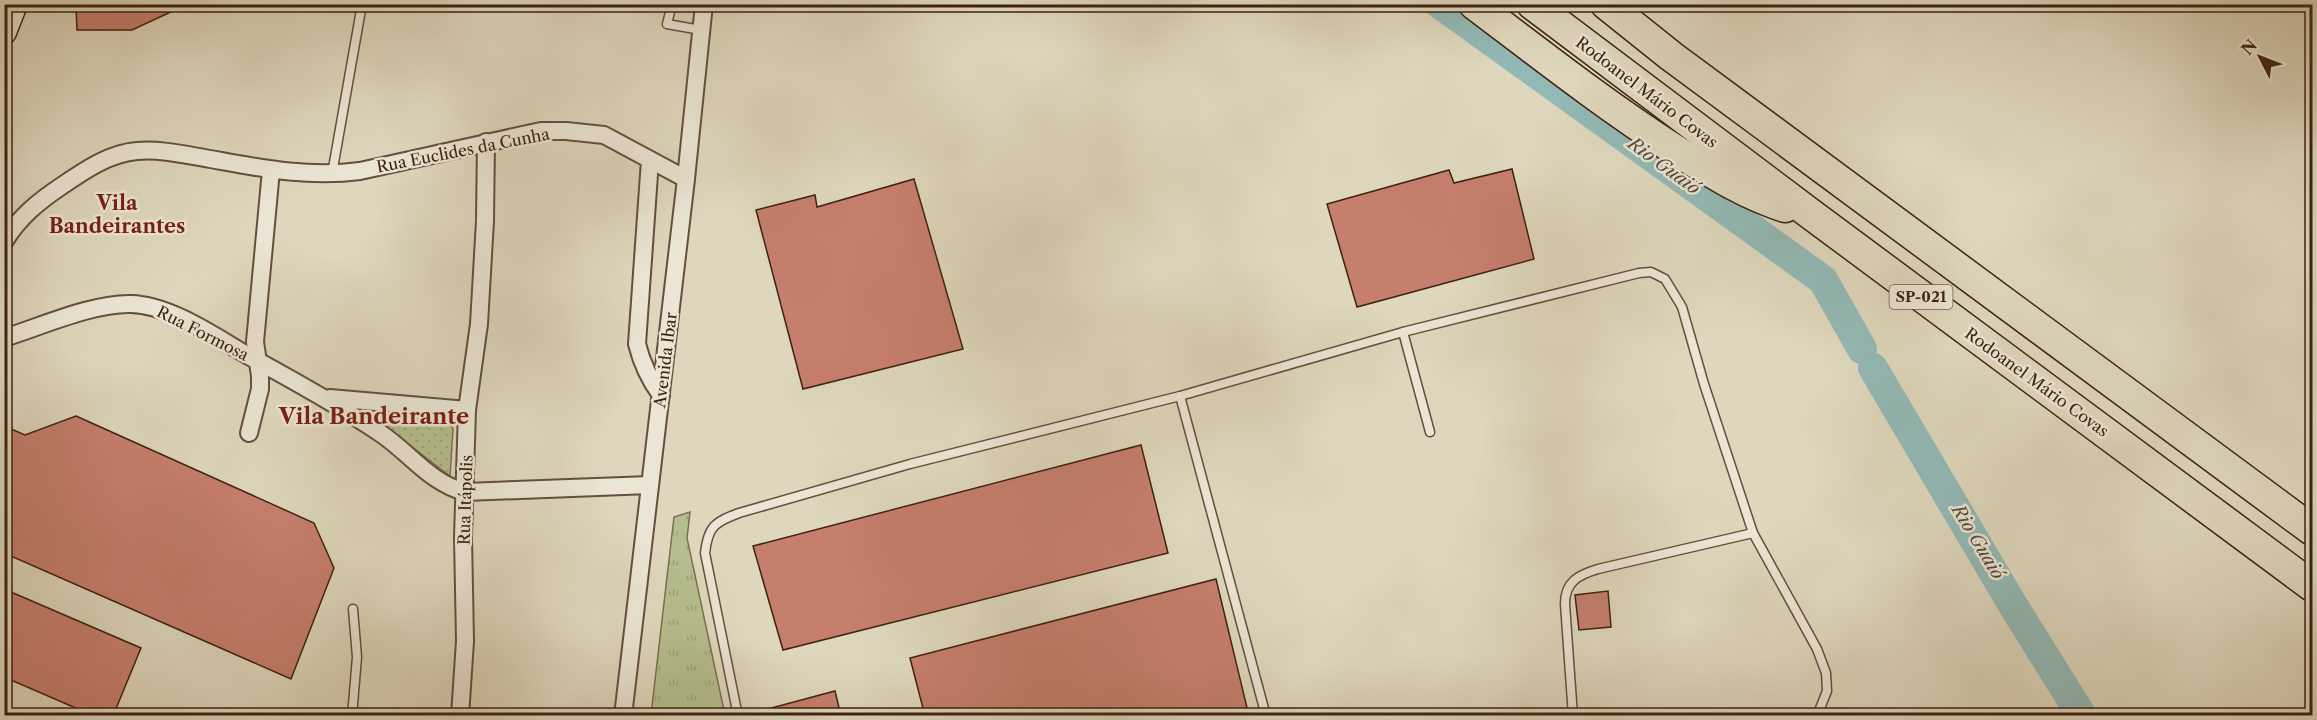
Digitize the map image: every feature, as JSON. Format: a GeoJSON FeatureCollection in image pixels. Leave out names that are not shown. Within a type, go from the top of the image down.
{"type":"FeatureCollection","features":[{"type":"Feature","properties":{"kind":"highway"},"geometry":{"type":"LineString","coordinates":[[1474,4],[1589,91],[1739,190],[1812,215]]}},
{"type":"Feature","properties":{"kind":"highway","name":"Rodoanel Mário Covas"},"geometry":{"type":"LineString","coordinates":[[1532,4],[1812,215],[2313,586]]}},
{"type":"Feature","properties":{"kind":"highway","name":"SP-021"},"geometry":{"type":"LineString","coordinates":[[1606,4],[1680,63],[2313,530]]}},
{"type":"Feature","properties":{"kind":"main road"},"geometry":{"type":"LineString","coordinates":[[4,32],[15,4]]}},
{"type":"Feature","properties":{"kind":"street","name":"Avenida Ibar"},"geometry":{"type":"LineString","coordinates":[[623,716],[686,179],[704,4]]}},
{"type":"Feature","properties":{"kind":"street","name":"Rua Euclides da Cunha"},"geometry":{"type":"LineString","coordinates":[[4,242],[33,205],[82,172],[109,158],[135,151],[164,151],[270,170],[332,175],[360,171],[541,131],[588,132],[603,135],[686,179]]}},
{"type":"Feature","properties":{"kind":"street","name":"Rua Itápolis"},"geometry":{"type":"LineString","coordinates":[[460,716],[465,641],[463,537],[467,410],[479,324],[485,221],[486,142]]}},
{"type":"Feature","properties":{"kind":"street"},"geometry":{"type":"LineString","coordinates":[[650,160],[637,344],[649,380],[661,395]]}},
{"type":"Feature","properties":{"kind":"street"},"geometry":{"type":"LineString","coordinates":[[249,433],[260,389],[255,342],[256,320],[270,170]]}},
{"type":"Feature","properties":{"kind":"street","name":"Rua Formosa"},"geometry":{"type":"LineString","coordinates":[[5,336],[102,306],[132,304],[155,308],[186,321],[326,398],[384,435],[442,483],[465,492]]}},
{"type":"Feature","properties":{"kind":"street","name":"Rua Formosa"},"geometry":{"type":"LineString","coordinates":[[326,398],[467,410]]}},
{"type":"Feature","properties":{"kind":"street"},"geometry":{"type":"LineString","coordinates":[[465,492],[650,485]]}},
{"type":"Feature","properties":{"kind":"lane"},"geometry":{"type":"LineString","coordinates":[[332,175],[362,4]]}},
{"type":"Feature","properties":{"kind":"lane"},"geometry":{"type":"LineString","coordinates":[[672,4],[667,24],[701,30]]}},
{"type":"Feature","properties":{"kind":"lane"},"geometry":{"type":"LineString","coordinates":[[738,716],[705,554],[707,537],[713,526],[721,520],[910,464],[1180,396],[1403,332],[1639,273],[1651,272],[1665,279],[1682,307],[1704,384],[1753,533],[1817,649],[1826,673],[1827,691],[1815,716]]}},
{"type":"Feature","properties":{"kind":"lane"},"geometry":{"type":"LineString","coordinates":[[1403,332],[1430,432]]}},
{"type":"Feature","properties":{"kind":"lane"},"geometry":{"type":"LineString","coordinates":[[1180,396],[1266,716]]}},
{"type":"Feature","properties":{"kind":"lane"},"geometry":{"type":"LineString","coordinates":[[1573,716],[1565,604],[1568,586],[1574,579],[1598,569],[1753,533]]}},
{"type":"Feature","properties":{"kind":"lane"},"geometry":{"type":"LineString","coordinates":[[352,716],[357,657],[353,609]]}},
{"type":"Feature","properties":{"kind":"green space"},"geometry":{"type":"Polygon","coordinates":[[[394,414],[448,420],[453,429],[450,476],[386,427],[386,419],[394,414]]]}},
{"type":"Feature","properties":{"kind":"green space"},"geometry":{"type":"Polygon","coordinates":[[[690,512],[687,538],[725,715],[651,715],[674,517],[690,512]]]}},
{"type":"Feature","properties":{"kind":"building"},"geometry":{"type":"Polygon","coordinates":[[[125,4],[188,4],[132,30],[77,30],[76,9],[125,4]]]}},
{"type":"Feature","properties":{"kind":"building"},"geometry":{"type":"Polygon","coordinates":[[[1512,169],[1534,259],[1357,307],[1327,204],[1449,170],[1454,183],[1512,169]]]}},
{"type":"Feature","properties":{"kind":"building"},"geometry":{"type":"Polygon","coordinates":[[[914,179],[963,349],[803,389],[756,210],[815,195],[817,207],[914,179]]]}},
{"type":"Feature","properties":{"kind":"building"},"geometry":{"type":"Polygon","coordinates":[[[76,416],[314,523],[334,568],[291,679],[4,553],[4,426],[25,435],[76,416]]]}},
{"type":"Feature","properties":{"kind":"building"},"geometry":{"type":"Polygon","coordinates":[[[1141,445],[1168,553],[783,650],[753,546],[1141,445]]]}},
{"type":"Feature","properties":{"kind":"building"},"geometry":{"type":"Polygon","coordinates":[[[1216,579],[1249,716],[925,716],[910,658],[1216,579]]]}},
{"type":"Feature","properties":{"kind":"building"},"geometry":{"type":"Polygon","coordinates":[[[4,589],[141,648],[113,716],[94,716],[4,677],[4,589]]]}},
{"type":"Feature","properties":{"kind":"building"},"geometry":{"type":"Polygon","coordinates":[[[1608,591],[1611,627],[1579,630],[1575,595],[1608,591]]]}},
{"type":"Feature","properties":{"kind":"building"},"geometry":{"type":"Polygon","coordinates":[[[835,691],[841,716],[760,716],[760,711],[835,691]]]}},
{"type":"Feature","properties":{"kind":"waterway","name":"Rio Guaió"},"geometry":{"type":"LineString","coordinates":[[1440,4],[1823,280],[1862,349]]}},
{"type":"Feature","properties":{"kind":"waterway","name":"Rio Guaió"},"geometry":{"type":"LineString","coordinates":[[1873,368],[2014,607],[2082,716]]}},
{"type":"Feature","properties":{"kind":"district","name":"Vila Bandeirantes"},"geometry":{"type":"Point","coordinates":[117,214]}},
{"type":"Feature","properties":{"kind":"district","name":"Vila Bandeirante"},"geometry":{"type":"Point","coordinates":[374,416]}}]}
